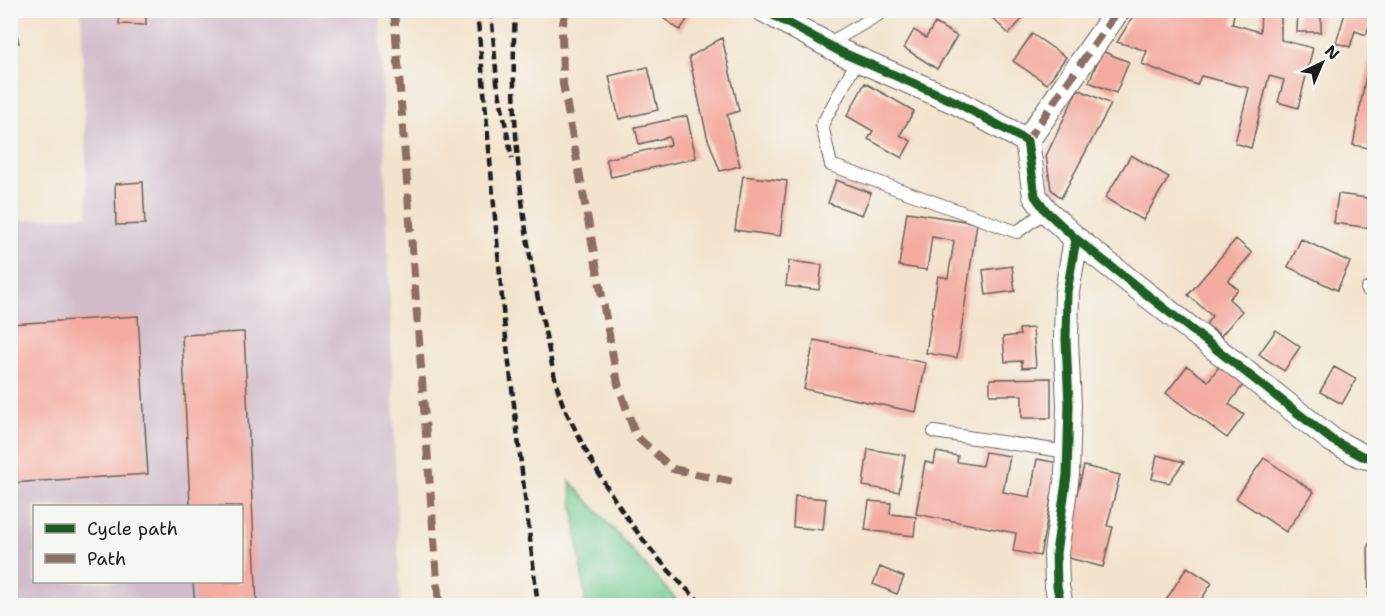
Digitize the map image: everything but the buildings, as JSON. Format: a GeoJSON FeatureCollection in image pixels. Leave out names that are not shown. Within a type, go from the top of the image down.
{"type":"FeatureCollection","features":[{"type":"Feature","properties":{"kind":"street"},"geometry":{"type":"LineString","coordinates":[[764,10],[794,18],[828,45],[956,102],[1027,141]]}},
{"type":"Feature","properties":{"kind":"street"},"geometry":{"type":"LineString","coordinates":[[1118,10],[1027,141],[1035,196],[1046,211],[1076,239],[1332,440],[1362,456],[1374,458]]}},
{"type":"Feature","properties":{"kind":"street"},"geometry":{"type":"LineString","coordinates":[[1061,606],[1057,586],[1056,553],[1067,476],[1069,405],[1066,340],[1067,292],[1076,239]]}},
{"type":"Feature","properties":{"kind":"lane"},"geometry":{"type":"LineString","coordinates":[[828,45],[886,10]]}},
{"type":"Feature","properties":{"kind":"lane"},"geometry":{"type":"LineString","coordinates":[[858,59],[822,125],[831,165],[1017,232],[1046,211]]}},
{"type":"Feature","properties":{"kind":"lane"},"geometry":{"type":"LineString","coordinates":[[934,432],[1068,452]]}},
{"type":"Feature","properties":{"kind":"shaded area"},"geometry":{"type":"Polygon","coordinates":[[[81,11],[380,11],[400,605],[11,606],[11,221],[88,215],[81,11]]]}},
{"type":"Feature","properties":{"kind":"green space"},"geometry":{"type":"Polygon","coordinates":[[[570,481],[681,605],[586,605],[570,481]]]}},
{"type":"Feature","properties":{"kind":"railway"},"geometry":{"type":"LineString","coordinates":[[477,10],[504,321],[538,606]]}},
{"type":"Feature","properties":{"kind":"railway"},"geometry":{"type":"LineString","coordinates":[[491,10],[497,82],[512,158]]}},
{"type":"Feature","properties":{"kind":"railway"},"geometry":{"type":"LineString","coordinates":[[515,10],[514,89],[518,167],[535,284],[559,392],[565,410],[590,458],[633,526],[667,569],[705,606]]}},
{"type":"Feature","properties":{"kind":"marked path"},"geometry":{"type":"LineString","coordinates":[[394,10],[439,606]]}},
{"type":"Feature","properties":{"kind":"marked path"},"geometry":{"type":"LineString","coordinates":[[566,10],[562,28],[563,84],[618,384],[636,436],[673,469],[738,483]]}},
{"type":"Feature","properties":{"kind":"marked path"},"geometry":{"type":"LineString","coordinates":[[1027,141],[1118,10]]}},
{"type":"Feature","properties":{"kind":"cycle path"},"geometry":{"type":"LineString","coordinates":[[764,10],[841,52],[956,102],[1027,141],[1035,196],[1046,211],[1076,239],[1332,440],[1362,456],[1374,458]]}},
{"type":"Feature","properties":{"kind":"cycle path"},"geometry":{"type":"LineString","coordinates":[[1061,606],[1057,586],[1056,553],[1067,475],[1069,405],[1066,340],[1067,292],[1076,239]]}}]}
